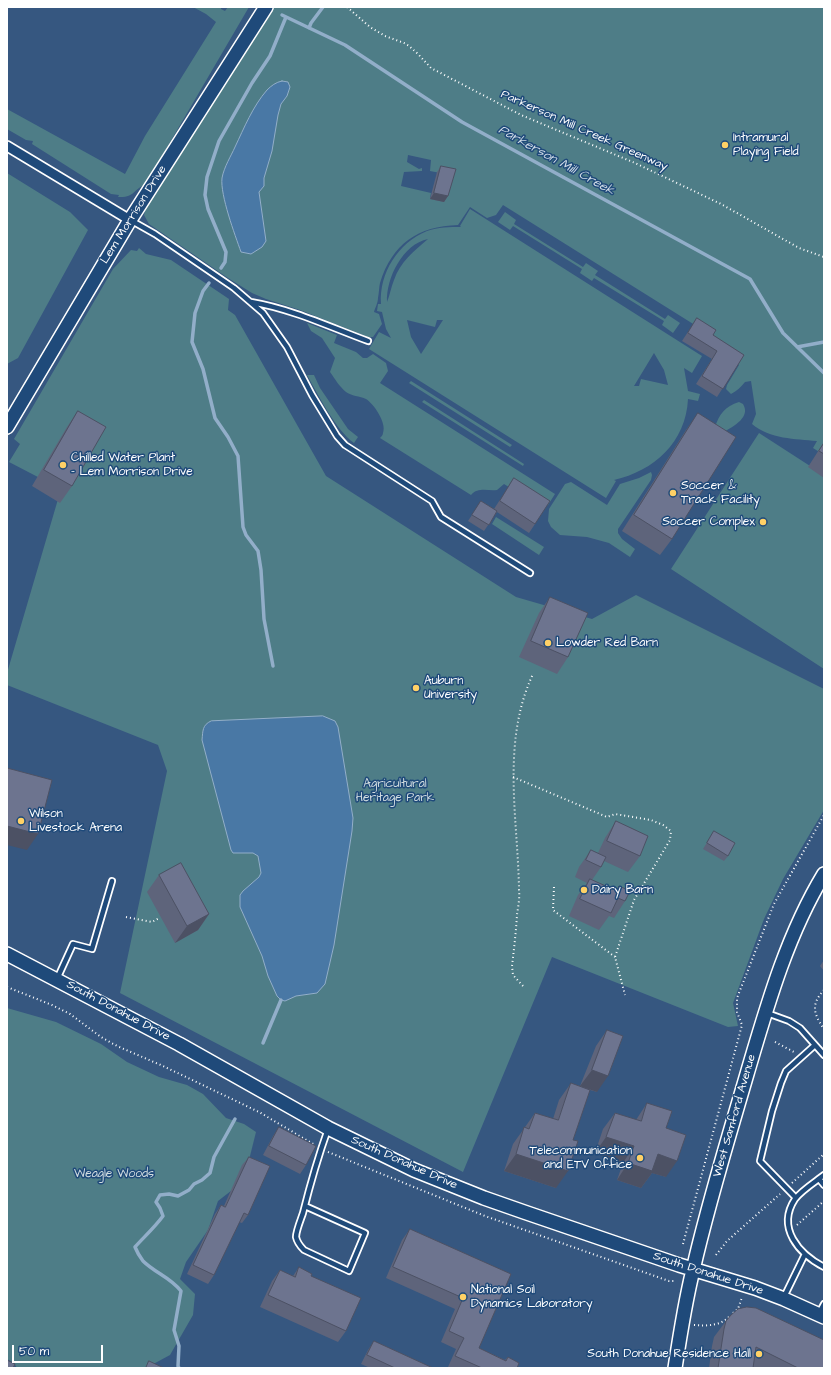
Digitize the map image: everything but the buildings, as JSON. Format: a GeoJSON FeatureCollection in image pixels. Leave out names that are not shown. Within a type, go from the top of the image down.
{"type":"FeatureCollection","features":[{"type":"Feature","properties":{"kind":"street","name":"Lem Morrison Drive"},"geometry":{"type":"LineString","coordinates":[[7,427],[130,220],[266,7]]}},
{"type":"Feature","properties":{"kind":"street"},"geometry":{"type":"LineString","coordinates":[[7,146],[130,220]]}},
{"type":"Feature","properties":{"kind":"street","name":"West Samford Avenue"},"geometry":{"type":"LineString","coordinates":[[675,1368],[693,1269],[730,1131],[782,962],[800,921],[824,874]]}},
{"type":"Feature","properties":{"kind":"street","name":"South Donahue Drive"},"geometry":{"type":"LineString","coordinates":[[7,954],[179,1044],[328,1128],[414,1170],[484,1198],[604,1240],[755,1288],[822,1312]]}},
{"type":"Feature","properties":{"kind":"lane"},"geometry":{"type":"LineString","coordinates":[[130,220],[155,234],[234,288],[263,313],[287,347],[312,395],[337,436],[345,445],[432,500],[440,517],[530,573]]}},
{"type":"Feature","properties":{"kind":"lane"},"geometry":{"type":"LineString","coordinates":[[250,301],[277,308],[368,341]]}},
{"type":"Feature","properties":{"kind":"lane"},"geometry":{"type":"LineString","coordinates":[[57,979],[73,944],[92,948],[112,881]]}},
{"type":"Feature","properties":{"kind":"lane"},"geometry":{"type":"LineString","coordinates":[[766,1013],[789,1020],[800,1028],[824,1055]]}},
{"type":"Feature","properties":{"kind":"lane"},"geometry":{"type":"LineString","coordinates":[[796,1198],[760,1161],[781,1083],[786,1071],[815,1045]]}},
{"type":"Feature","properties":{"kind":"lane"},"geometry":{"type":"LineString","coordinates":[[305,1206],[365,1233],[349,1271],[304,1250],[296,1237],[316,1162],[328,1128]]}},
{"type":"Feature","properties":{"kind":"lane"},"geometry":{"type":"LineString","coordinates":[[824,1175],[796,1198],[791,1206],[787,1218],[788,1227],[792,1237],[813,1261],[824,1267]]}},
{"type":"Feature","properties":{"kind":"lane"},"geometry":{"type":"LineString","coordinates":[[819,1179],[824,1185]]}},
{"type":"Feature","properties":{"kind":"lane"},"geometry":{"type":"LineString","coordinates":[[784,1299],[806,1254]]}},
{"type":"Feature","properties":{"kind":"path","name":"Parkerson Mill Creek Greenway"},"geometry":{"type":"LineString","coordinates":[[348,7],[370,27],[385,36],[409,46],[431,68],[521,116],[635,163],[721,204],[798,248],[824,257]]}},
{"type":"Feature","properties":{"kind":"path"},"geometry":{"type":"LineString","coordinates":[[523,986],[514,975],[512,966],[520,892],[514,815],[513,777],[518,725],[524,692],[533,674]]}},
{"type":"Feature","properties":{"kind":"path"},"geometry":{"type":"LineString","coordinates":[[513,777],[607,817],[615,814],[651,820],[663,825],[670,831],[670,840],[634,900],[615,957],[625,996]]}},
{"type":"Feature","properties":{"kind":"path"},"geometry":{"type":"LineString","coordinates":[[683,1244],[742,1025],[737,1012],[737,998],[774,904],[824,815]]}},
{"type":"Feature","properties":{"kind":"path"},"geometry":{"type":"LineString","coordinates":[[554,887],[553,910],[615,957]]}},
{"type":"Feature","properties":{"kind":"path"},"geometry":{"type":"LineString","coordinates":[[126,917],[152,922],[159,918]]}},
{"type":"Feature","properties":{"kind":"path"},"geometry":{"type":"LineString","coordinates":[[7,987],[70,1014],[101,1037],[117,1046],[259,1112],[317,1146]]}},
{"type":"Feature","properties":{"kind":"path"},"geometry":{"type":"LineString","coordinates":[[824,990],[818,996],[814,1006],[817,1018],[824,1028]]}},
{"type":"Feature","properties":{"kind":"path"},"geometry":{"type":"LineString","coordinates":[[775,1042],[794,1051],[802,1057]]}},
{"type":"Feature","properties":{"kind":"path"},"geometry":{"type":"LineString","coordinates":[[327,1152],[484,1216],[669,1281],[675,1281]]}},
{"type":"Feature","properties":{"kind":"path"},"geometry":{"type":"LineString","coordinates":[[716,1256],[728,1241],[824,1154]]}},
{"type":"Feature","properties":{"kind":"path"},"geometry":{"type":"LineString","coordinates":[[796,1226],[824,1201]]}},
{"type":"Feature","properties":{"kind":"path"},"geometry":{"type":"LineString","coordinates":[[694,1325],[708,1326],[727,1319],[738,1309],[742,1297]]}},
{"type":"Feature","properties":{"kind":"shaded area","name":"Auburn University"},"geometry":{"type":"Polygon","coordinates":[[[7,7],[824,7],[824,1368],[7,1368],[7,7]]]}},
{"type":"Feature","properties":{"kind":"shaded area"},"geometry":{"type":"Polygon","coordinates":[[[282,81],[288,82],[290,87],[287,96],[281,104],[272,151],[264,178],[264,186],[259,192],[266,241],[262,247],[251,254],[241,252],[223,194],[222,178],[245,125],[257,103],[269,89],[276,83],[282,81]]]}},
{"type":"Feature","properties":{"kind":"shaded area"},"geometry":{"type":"Polygon","coordinates":[[[323,716],[335,721],[338,727],[353,818],[352,831],[334,945],[325,984],[317,993],[296,996],[285,1001],[281,1000],[277,996],[268,976],[262,956],[240,907],[240,895],[259,877],[261,873],[258,856],[253,853],[233,853],[231,850],[202,740],[203,731],[204,726],[211,721],[323,716]]]}},
{"type":"Feature","properties":{"kind":"green space"},"geometry":{"type":"Polygon","coordinates":[[[193,7],[221,7],[221,9],[225,11],[228,7],[249,7],[145,185],[131,195],[118,197],[119,195],[111,194],[32,144],[33,141],[26,140],[7,129],[7,109],[125,174],[145,136],[216,22],[206,14],[193,7]]]}},
{"type":"Feature","properties":{"kind":"green space"},"geometry":{"type":"Polygon","coordinates":[[[272,7],[824,7],[824,455],[813,448],[817,441],[792,439],[767,433],[752,424],[756,414],[751,381],[745,382],[739,389],[731,394],[726,389],[739,365],[722,342],[503,205],[496,215],[487,218],[470,207],[458,225],[431,229],[408,240],[399,248],[385,269],[380,283],[378,302],[374,312],[379,314],[382,324],[373,337],[368,337],[252,293],[149,224],[144,215],[146,208],[272,7]],[[408,155],[407,162],[419,169],[422,168],[422,171],[404,172],[401,186],[431,193],[430,199],[451,175],[430,171],[431,160],[408,155]]]}},
{"type":"Feature","properties":{"kind":"green space"},"geometry":{"type":"Polygon","coordinates":[[[7,173],[70,212],[88,230],[18,358],[7,364],[7,173]]]}},
{"type":"Feature","properties":{"kind":"green space"},"geometry":{"type":"Polygon","coordinates":[[[470,209],[702,356],[692,373],[684,368],[688,391],[700,394],[698,401],[688,399],[686,414],[681,429],[674,441],[654,462],[642,470],[629,476],[614,480],[616,481],[606,498],[369,349],[379,332],[391,338],[386,329],[382,312],[377,311],[378,304],[381,304],[383,281],[392,260],[407,243],[427,231],[448,227],[461,227],[460,226],[470,209]],[[428,239],[419,242],[411,248],[398,263],[389,283],[387,302],[400,268],[408,257],[428,239]],[[407,320],[411,337],[421,354],[443,320],[437,320],[435,327],[407,320]],[[654,353],[634,386],[639,386],[641,379],[668,385],[664,370],[654,353]]]}},
{"type":"Feature","properties":{"kind":"green space"},"geometry":{"type":"Polygon","coordinates":[[[505,212],[516,220],[514,224],[583,267],[586,263],[598,271],[595,275],[665,319],[668,315],[680,323],[673,333],[662,325],[664,321],[594,278],[592,281],[580,273],[582,269],[513,226],[510,230],[498,222],[505,212]]]}},
{"type":"Feature","properties":{"kind":"green space","name":"Agricultural Heritage Park"},"geometry":{"type":"Polygon","coordinates":[[[139,248],[146,254],[171,260],[229,299],[228,310],[235,315],[326,476],[516,597],[592,619],[636,595],[824,689],[824,810],[783,879],[764,919],[733,1003],[738,1026],[728,1027],[552,957],[463,1172],[120,993],[167,771],[158,745],[7,685],[7,673],[61,489],[9,462],[20,444],[14,439],[113,269],[131,250],[137,251],[139,248]]]}},
{"type":"Feature","properties":{"kind":"green space"},"geometry":{"type":"Polygon","coordinates":[[[307,323],[337,335],[334,343],[356,352],[363,358],[367,358],[373,354],[386,363],[388,371],[380,383],[555,494],[548,505],[545,503],[542,508],[504,484],[497,490],[480,490],[471,495],[380,438],[384,429],[376,409],[366,399],[348,393],[339,385],[330,372],[335,358],[322,338],[311,331],[307,323]]]}},
{"type":"Feature","properties":{"kind":"green space"},"geometry":{"type":"Polygon","coordinates":[[[307,375],[314,375],[320,388],[348,429],[358,437],[354,443],[334,421],[307,375]]]}},
{"type":"Feature","properties":{"kind":"green space"},"geometry":{"type":"Polygon","coordinates":[[[411,381],[512,445],[510,447],[409,383],[411,381]]]}},
{"type":"Feature","properties":{"kind":"green space"},"geometry":{"type":"Polygon","coordinates":[[[424,400],[524,464],[523,466],[422,402],[424,400]]]}},
{"type":"Feature","properties":{"kind":"green space"},"geometry":{"type":"Polygon","coordinates":[[[739,402],[743,404],[745,409],[745,413],[740,421],[724,432],[715,427],[723,412],[730,406],[739,402]]]}},
{"type":"Feature","properties":{"kind":"green space","name":"Soccer Complex"},"geometry":{"type":"Polygon","coordinates":[[[759,433],[824,475],[824,669],[671,569],[759,433]]]}},
{"type":"Feature","properties":{"kind":"green space"},"geometry":{"type":"Polygon","coordinates":[[[651,472],[651,480],[618,529],[618,533],[622,539],[635,549],[630,557],[609,543],[587,537],[560,535],[551,527],[548,521],[549,509],[565,484],[571,482],[607,505],[620,484],[639,478],[651,472]]]}},
{"type":"Feature","properties":{"kind":"green space"},"geometry":{"type":"Polygon","coordinates":[[[496,517],[544,547],[539,555],[492,524],[496,517]]]}},
{"type":"Feature","properties":{"kind":"green space","name":"Weagle Woods"},"geometry":{"type":"Polygon","coordinates":[[[7,1008],[56,1022],[101,1044],[127,1062],[159,1077],[187,1085],[203,1094],[226,1118],[244,1124],[256,1132],[250,1156],[236,1187],[218,1201],[208,1230],[186,1262],[180,1279],[195,1294],[193,1315],[170,1355],[146,1368],[17,1368],[14,1363],[7,1359],[7,1008]]]}},
{"type":"Feature","properties":{"kind":"waterway"},"geometry":{"type":"LineString","coordinates":[[309,28],[323,7]]}},
{"type":"Feature","properties":{"kind":"waterway","name":"Parkerson Mill Creek"},"geometry":{"type":"LineString","coordinates":[[282,15],[345,45],[462,122],[750,279],[783,333],[824,373]]}},
{"type":"Feature","properties":{"kind":"waterway"},"geometry":{"type":"LineString","coordinates":[[221,268],[225,262],[226,252],[208,209],[205,195],[207,177],[219,141],[252,83],[270,56],[286,17]]}},
{"type":"Feature","properties":{"kind":"waterway"},"geometry":{"type":"LineString","coordinates":[[209,283],[203,291],[195,313],[192,342],[203,369],[215,418],[228,437],[238,456],[243,527],[246,535],[258,551],[261,570],[264,619],[273,666]]}},
{"type":"Feature","properties":{"kind":"waterway","name":"Parkerson Mill Creek"},"geometry":{"type":"LineString","coordinates":[[797,347],[824,342]]}},
{"type":"Feature","properties":{"kind":"waterway"},"geometry":{"type":"LineString","coordinates":[[263,1043],[281,1000]]}},
{"type":"Feature","properties":{"kind":"waterway"},"geometry":{"type":"LineString","coordinates":[[179,1368],[179,1346],[174,1330],[181,1291],[172,1282],[152,1269],[143,1261],[135,1247],[163,1216],[156,1202],[160,1195],[169,1194],[178,1196],[189,1190],[194,1184],[202,1180],[210,1173],[214,1157],[235,1119]]}},
{"type":"Feature","properties":{"kind":"place","name":"Intramural Playing Field"},"geometry":{"type":"Point","coordinates":[725,145]}},
{"type":"Feature","properties":{"kind":"place","name":"Chilled Water Plant - Lem Morrison Drive"},"geometry":{"type":"Point","coordinates":[63,465]}},
{"type":"Feature","properties":{"kind":"place","name":"Soccer & Track Facility"},"geometry":{"type":"Point","coordinates":[673,493]}},
{"type":"Feature","properties":{"kind":"place","name":"Soccer Complex"},"geometry":{"type":"Point","coordinates":[763,522]}},
{"type":"Feature","properties":{"kind":"place","name":"Lowder Red Barn"},"geometry":{"type":"Point","coordinates":[548,643]}},
{"type":"Feature","properties":{"kind":"place","name":"Auburn University"},"geometry":{"type":"Point","coordinates":[416,688]}},
{"type":"Feature","properties":{"kind":"place","name":"Wilson Livestock Arena"},"geometry":{"type":"Point","coordinates":[21,821]}},
{"type":"Feature","properties":{"kind":"place","name":"Dairy Barn"},"geometry":{"type":"Point","coordinates":[584,890]}},
{"type":"Feature","properties":{"kind":"place","name":"Telecommunication and ETV Office"},"geometry":{"type":"Point","coordinates":[640,1158]}},
{"type":"Feature","properties":{"kind":"place","name":"National Soil Dynamics Laboratory"},"geometry":{"type":"Point","coordinates":[463,1297]}},
{"type":"Feature","properties":{"kind":"place","name":"South Donahue Residence Hall"},"geometry":{"type":"Point","coordinates":[759,1354]}}]}
